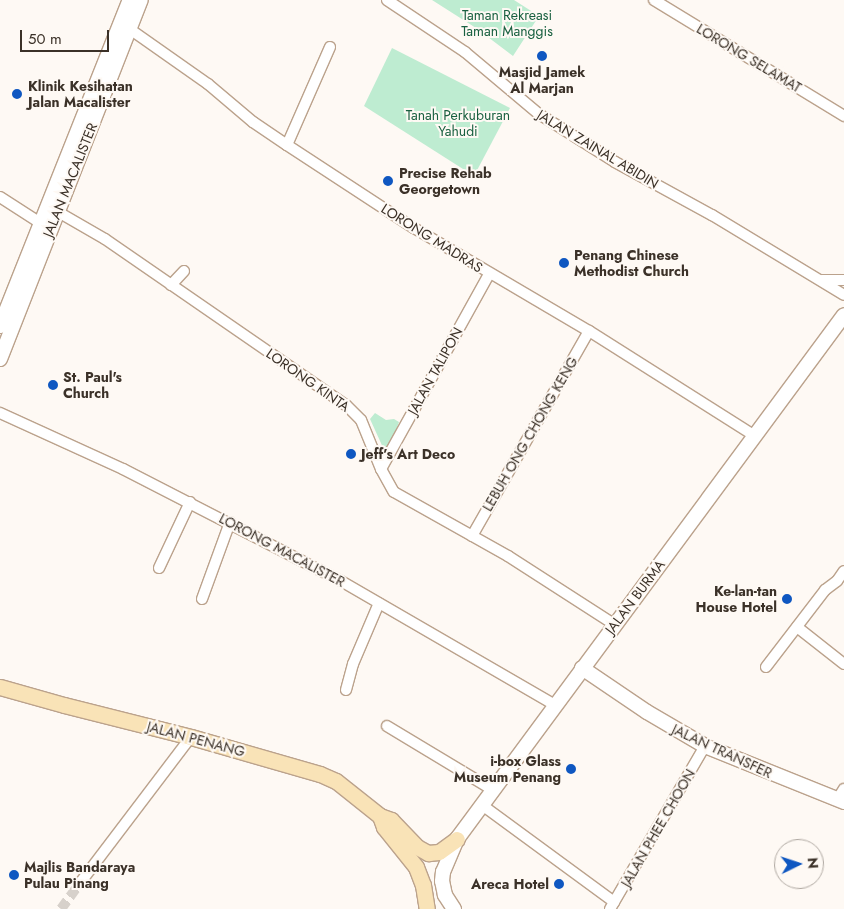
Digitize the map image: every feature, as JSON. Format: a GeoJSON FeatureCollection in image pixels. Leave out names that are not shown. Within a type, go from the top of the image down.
{"type":"FeatureCollection","features":[{"type":"Feature","properties":{"kind":"main road","name":"JALAN MACALISTER"},"geometry":{"type":"LineString","coordinates":[[125,26],[130,0]]}},
{"type":"Feature","properties":{"kind":"main road","name":"JALAN MACALISTER"},"geometry":{"type":"LineString","coordinates":[[0,326],[45,226],[125,26],[141,0]]}},
{"type":"Feature","properties":{"kind":"main road","name":"JALAN MACALISTER"},"geometry":{"type":"LineString","coordinates":[[0,359],[45,226]]}},
{"type":"Feature","properties":{"kind":"main road","name":"JALAN BURMA"},"geometry":{"type":"LineString","coordinates":[[454,909],[443,887],[443,872],[457,839],[844,315]]}},
{"type":"Feature","properties":{"kind":"main road","name":"JALAN TRANSFER"},"geometry":{"type":"LineString","coordinates":[[582,668],[647,712],[705,746],[842,797]]}},
{"type":"Feature","properties":{"kind":"main road","name":"JALAN PENANG"},"geometry":{"type":"LineString","coordinates":[[0,686],[64,705],[191,737],[302,769],[336,781],[380,816],[391,820],[417,847],[428,853],[439,852],[457,839]]}},
{"type":"Feature","properties":{"kind":"main road","name":"JALAN PENANG"},"geometry":{"type":"LineString","coordinates":[[380,816],[384,827],[416,867],[423,885],[427,909]]}},
{"type":"Feature","properties":{"kind":"street","name":"JALAN ZAINAL ABIDIN"},"geometry":{"type":"LineString","coordinates":[[386,0],[465,52],[539,114],[615,162],[844,295]]}},
{"type":"Feature","properties":{"kind":"street","name":"LORONG SELAMAT"},"geometry":{"type":"LineString","coordinates":[[654,0],[844,116]]}},
{"type":"Feature","properties":{"kind":"street","name":"LORONG MADRAS"},"geometry":{"type":"LineString","coordinates":[[125,26],[208,84],[253,122],[287,145],[489,274],[589,331],[756,436]]}},
{"type":"Feature","properties":{"kind":"street"},"geometry":{"type":"LineString","coordinates":[[287,145],[330,47]]}},
{"type":"Feature","properties":{"kind":"street"},"geometry":{"type":"LineString","coordinates":[[0,198],[45,226]]}},
{"type":"Feature","properties":{"kind":"street","name":"LORONG KINTA"},"geometry":{"type":"LineString","coordinates":[[52,209],[105,239],[346,405],[361,420],[381,469],[394,492],[508,556],[615,625]]}},
{"type":"Feature","properties":{"kind":"street"},"geometry":{"type":"LineString","coordinates":[[171,284],[184,271]]}},
{"type":"Feature","properties":{"kind":"street","name":"JALAN TALIPON"},"geometry":{"type":"LineString","coordinates":[[381,469],[489,274]]}},
{"type":"Feature","properties":{"kind":"street","name":"JALAN ZAINAL ABIDIN"},"geometry":{"type":"LineString","coordinates":[[821,280],[844,280]]}},
{"type":"Feature","properties":{"kind":"street","name":"LEBUH ONG CHONG KENG"},"geometry":{"type":"LineString","coordinates":[[472,536],[589,331]]}},
{"type":"Feature","properties":{"kind":"street","name":"LORONG MACALISTER"},"geometry":{"type":"LineString","coordinates":[[0,414],[108,462],[230,522],[379,603],[556,705]]}},
{"type":"Feature","properties":{"kind":"street"},"geometry":{"type":"LineString","coordinates":[[159,568],[190,502]]}},
{"type":"Feature","properties":{"kind":"street"},"geometry":{"type":"LineString","coordinates":[[202,599],[230,522]]}},
{"type":"Feature","properties":{"kind":"street"},"geometry":{"type":"LineString","coordinates":[[766,667],[825,590],[837,581],[844,570]]}},
{"type":"Feature","properties":{"kind":"street"},"geometry":{"type":"LineString","coordinates":[[346,690],[353,664],[379,603]]}},
{"type":"Feature","properties":{"kind":"street"},"geometry":{"type":"LineString","coordinates":[[797,627],[844,664]]}},
{"type":"Feature","properties":{"kind":"street"},"geometry":{"type":"LineString","coordinates":[[387,726],[493,790]]}},
{"type":"Feature","properties":{"kind":"street"},"geometry":{"type":"LineString","coordinates":[[80,883],[191,737]]}},
{"type":"Feature","properties":{"kind":"street","name":"JALAN PHEE CHOON"},"geometry":{"type":"LineString","coordinates":[[612,906],[705,746]]}},
{"type":"Feature","properties":{"kind":"street"},"geometry":{"type":"LineString","coordinates":[[482,805],[612,906]]}},
{"type":"Feature","properties":{"kind":"green space","name":"Taman Rekreasi Taman Manggis"},"geometry":{"type":"Polygon","coordinates":[[[432,0],[514,0],[539,16],[513,56],[476,28],[432,0]]]}},
{"type":"Feature","properties":{"kind":"green space","name":"Tanah Perkuburan Yahudi"},"geometry":{"type":"Polygon","coordinates":[[[392,48],[510,108],[474,176],[364,106],[392,48]]]}},
{"type":"Feature","properties":{"kind":"green space"},"geometry":{"type":"Polygon","coordinates":[[[375,413],[386,420],[394,419],[399,422],[391,445],[385,452],[370,419],[375,413]]]}},
{"type":"Feature","properties":{"kind":"tunnel"},"geometry":{"type":"LineString","coordinates":[[61,909],[80,883]]}},
{"type":"Feature","properties":{"kind":"place","name":"Masjid Jamek Al Marjan"},"geometry":{"type":"Point","coordinates":[542,56]}},
{"type":"Feature","properties":{"kind":"place","name":"Klinik Kesihatan Jalan Macalister"},"geometry":{"type":"Point","coordinates":[17,94]}},
{"type":"Feature","properties":{"kind":"place","name":"Precise Rehab Georgetown"},"geometry":{"type":"Point","coordinates":[388,181]}},
{"type":"Feature","properties":{"kind":"place","name":"Penang Chinese Methodist Church"},"geometry":{"type":"Point","coordinates":[564,263]}},
{"type":"Feature","properties":{"kind":"place","name":"St. Paul's Church"},"geometry":{"type":"Point","coordinates":[53,385]}},
{"type":"Feature","properties":{"kind":"place","name":"Jeff’s Art Deco"},"geometry":{"type":"Point","coordinates":[351,454]}},
{"type":"Feature","properties":{"kind":"place","name":"Ke-lan-tan House Hotel"},"geometry":{"type":"Point","coordinates":[787,599]}},
{"type":"Feature","properties":{"kind":"place","name":"i-box Glass Museum Penang"},"geometry":{"type":"Point","coordinates":[571,769]}},
{"type":"Feature","properties":{"kind":"place","name":"Majlis Bandaraya Pulau Pinang"},"geometry":{"type":"Point","coordinates":[14,875]}},
{"type":"Feature","properties":{"kind":"place","name":"Areca Hotel"},"geometry":{"type":"Point","coordinates":[559,884]}}]}
